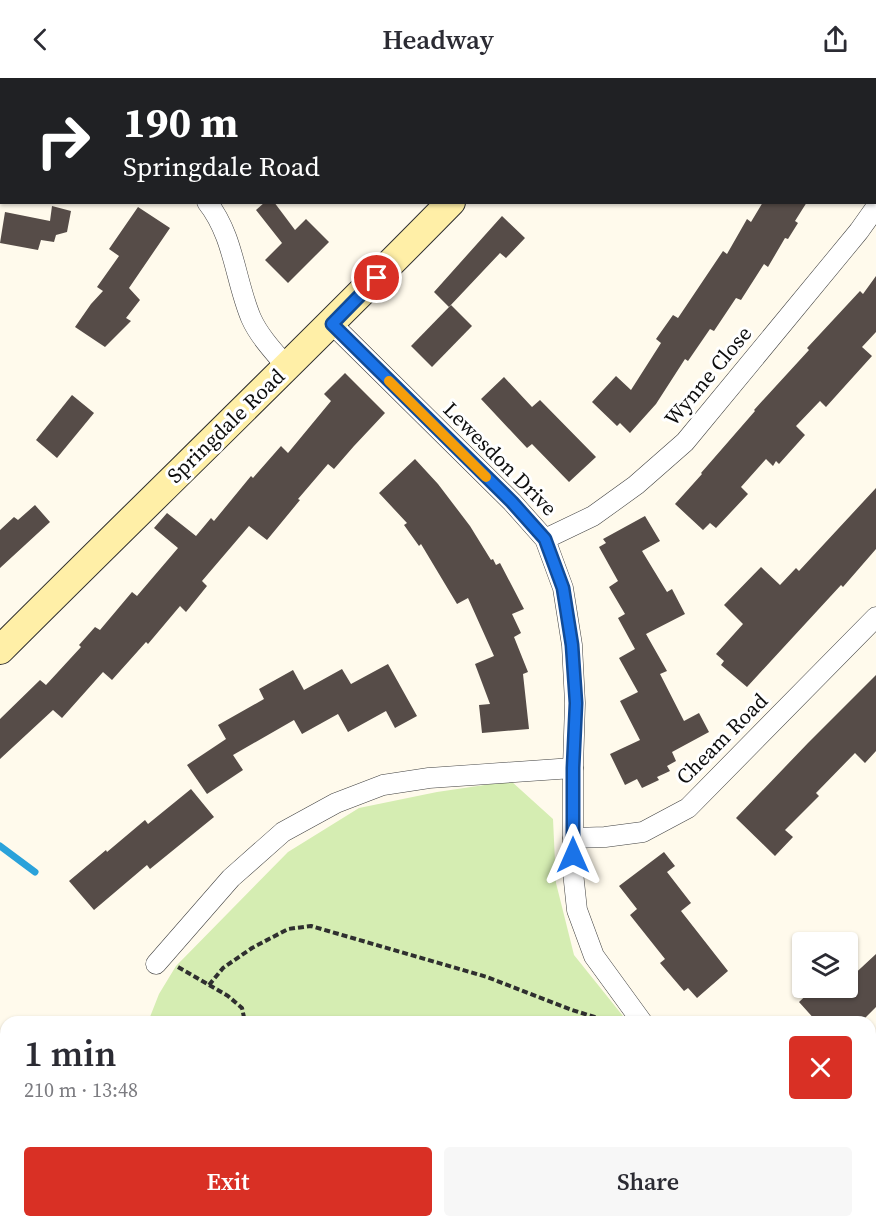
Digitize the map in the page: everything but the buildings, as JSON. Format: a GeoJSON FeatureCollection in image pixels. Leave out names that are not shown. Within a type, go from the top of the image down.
{"type":"FeatureCollection","features":[{"type":"Feature","properties":{"kind":"street"},"geometry":{"type":"LineString","coordinates":[[208,204],[228,240],[252,319],[268,346],[287,367]]}},
{"type":"Feature","properties":{"kind":"street","name":"Springdale Road"},"geometry":{"type":"LineString","coordinates":[[0,650],[332,324],[450,204]]}},
{"type":"Feature","properties":{"kind":"street","name":"Wynne Close"},"geometry":{"type":"LineString","coordinates":[[545,539],[593,516],[636,485],[686,442],[860,231],[876,207]]}},
{"type":"Feature","properties":{"kind":"street","name":"Lewesdon Drive"},"geometry":{"type":"LineString","coordinates":[[332,324],[512,502],[545,539],[563,588],[572,645],[576,703],[573,768],[573,872],[577,910],[594,956],[638,1016]]}},
{"type":"Feature","properties":{"kind":"street","name":"Cheam Road"},"geometry":{"type":"LineString","coordinates":[[573,838],[642,832],[688,808],[876,617]]}},
{"type":"Feature","properties":{"kind":"street"},"geometry":{"type":"LineString","coordinates":[[159,960],[231,878],[283,832],[336,803],[383,786],[429,778],[573,768]]}},
{"type":"Feature","properties":{"kind":"path"},"geometry":{"type":"LineString","coordinates":[[208,985],[223,968],[252,948],[288,928],[311,926],[487,977],[592,1016]]}},
{"type":"Feature","properties":{"kind":"path"},"geometry":{"type":"LineString","coordinates":[[159,960],[176,966],[228,996],[242,1008],[244,1016]]}},
{"type":"Feature","properties":{"kind":"green space"},"geometry":{"type":"Polygon","coordinates":[[[511,781],[553,819],[556,883],[574,955],[623,1016],[150,1016],[159,994],[176,966],[288,852],[359,808],[437,792],[511,781]]]}},
{"type":"Feature","properties":{"kind":"waterway"},"geometry":{"type":"LineString","coordinates":[[0,846],[35,872]]}},
{"type":"Feature","properties":{"kind":"slow traffic"},"geometry":{"type":"LineString","coordinates":[[389,381],[486,477]]}},
{"type":"Feature","properties":{"kind":"route"},"geometry":{"type":"LineString","coordinates":[[377,278],[332,324],[512,502],[545,539],[563,588],[572,645],[576,703],[573,855]]}}]}
